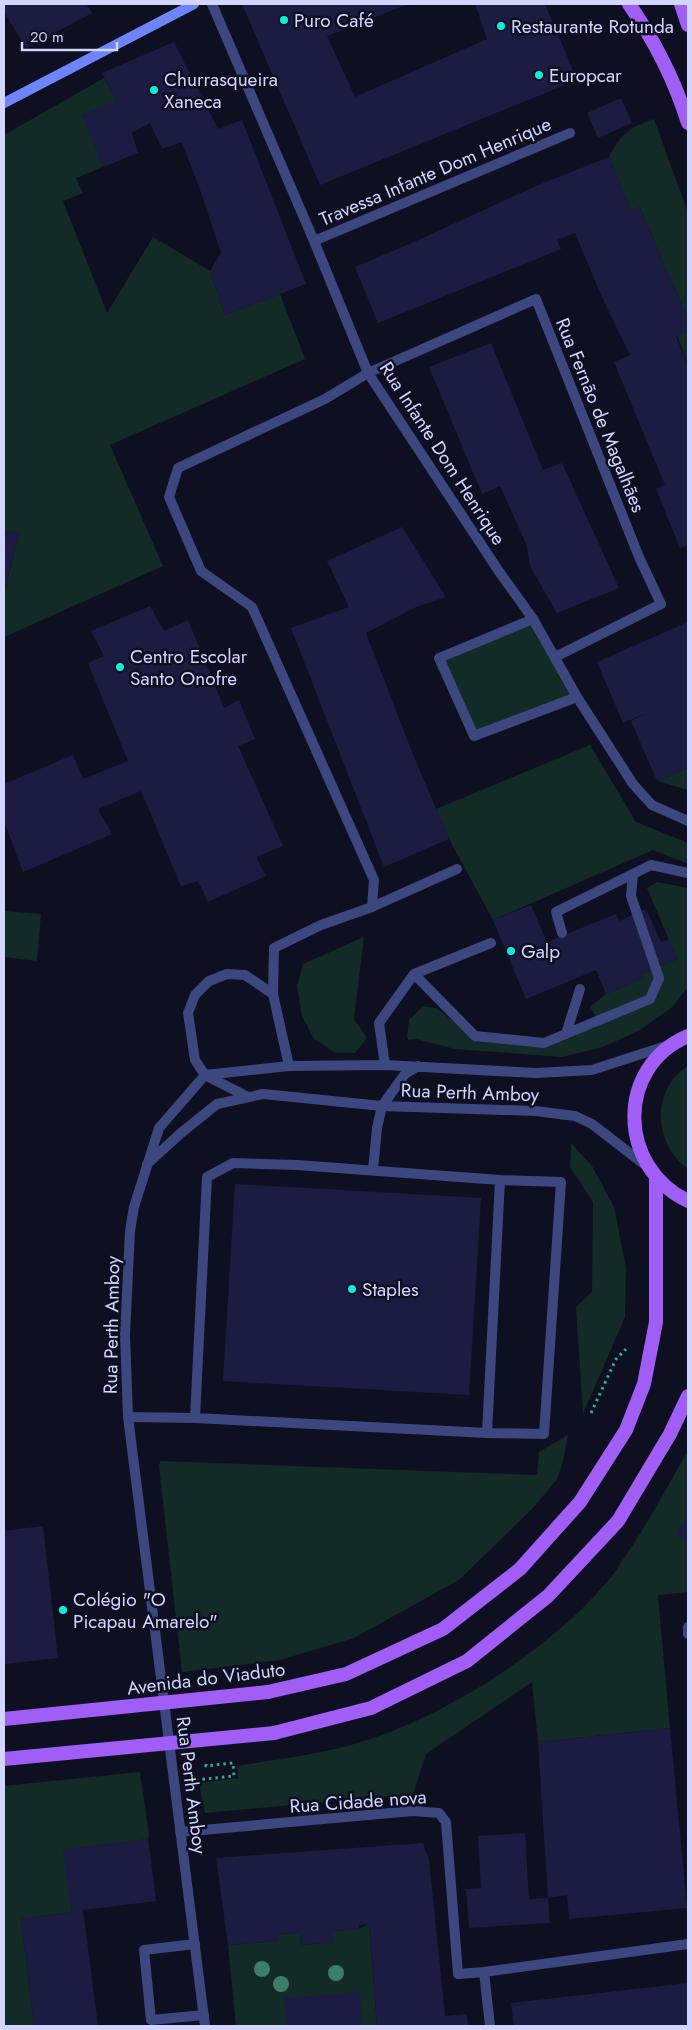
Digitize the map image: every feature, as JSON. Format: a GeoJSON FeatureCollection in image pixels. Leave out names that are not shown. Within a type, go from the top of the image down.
{"type":"FeatureCollection","features":[{"type":"Feature","properties":{"kind":"main road"},"geometry":{"type":"LineString","coordinates":[[4,103],[194,4]]}},
{"type":"Feature","properties":{"kind":"main road"},"geometry":{"type":"LineString","coordinates":[[629,4],[646,28],[679,97],[688,123]]}},
{"type":"Feature","properties":{"kind":"main road"},"geometry":{"type":"LineString","coordinates":[[681,4],[688,25]]}},
{"type":"Feature","properties":{"kind":"main road"},"geometry":{"type":"LineString","coordinates":[[688,1035],[660,1055],[648,1069],[640,1084],[634,1119],[640,1152],[653,1173],[667,1188],[688,1200]]}},
{"type":"Feature","properties":{"kind":"main road","name":"Avenida do Viaduto"},"geometry":{"type":"LineString","coordinates":[[4,1719],[268,1692],[346,1674],[442,1629],[520,1568],[580,1502],[626,1430],[644,1384],[656,1322],[653,1173]]}},
{"type":"Feature","properties":{"kind":"main road"},"geometry":{"type":"LineString","coordinates":[[4,1759],[274,1733],[371,1708],[467,1661],[548,1596],[618,1521],[670,1434],[688,1396]]}},
{"type":"Feature","properties":{"kind":"street","name":"Rua Infante Dom Henrique"},"geometry":{"type":"LineString","coordinates":[[212,4],[314,240],[368,373],[532,619],[577,697],[633,784],[652,805],[688,821]]}},
{"type":"Feature","properties":{"kind":"street","name":"Travessa Infante Dom Henrique"},"geometry":{"type":"LineString","coordinates":[[314,240],[570,133]]}},
{"type":"Feature","properties":{"kind":"street","name":"Rua Fernão de Magalhães"},"geometry":{"type":"LineString","coordinates":[[368,373],[536,299],[639,557],[661,604],[555,657]]}},
{"type":"Feature","properties":{"kind":"street"},"geometry":{"type":"LineString","coordinates":[[368,373],[325,399],[178,468],[169,497],[201,571],[252,606],[374,880],[372,907]]}},
{"type":"Feature","properties":{"kind":"street"},"geometry":{"type":"LineString","coordinates":[[532,619],[439,658],[474,736],[577,697]]}},
{"type":"Feature","properties":{"kind":"street"},"geometry":{"type":"LineString","coordinates":[[562,933],[556,912],[651,865],[688,873]]}},
{"type":"Feature","properties":{"kind":"street"},"geometry":{"type":"LineString","coordinates":[[289,1066],[273,994],[274,948],[321,925],[372,907],[457,869]]}},
{"type":"Feature","properties":{"kind":"street"},"geometry":{"type":"LineString","coordinates":[[414,974],[475,1036],[544,1043],[650,999],[659,978],[631,896],[633,875]]}},
{"type":"Feature","properties":{"kind":"street"},"geometry":{"type":"LineString","coordinates":[[385,1065],[379,1023],[414,974],[491,943]]}},
{"type":"Feature","properties":{"kind":"street"},"geometry":{"type":"LineString","coordinates":[[248,1098],[205,1075],[195,1060],[188,1013],[195,995],[209,981],[228,974],[245,975],[273,994]]}},
{"type":"Feature","properties":{"kind":"street"},"geometry":{"type":"LineString","coordinates":[[566,1034],[580,989]]}},
{"type":"Feature","properties":{"kind":"street"},"geometry":{"type":"LineString","coordinates":[[146,1165],[159,1128],[205,1075],[289,1066],[385,1065],[536,1072],[592,1070],[673,1044]]}},
{"type":"Feature","properties":{"kind":"street"},"geometry":{"type":"LineString","coordinates":[[373,1170],[377,1128],[382,1106],[405,1074],[418,1066]]}},
{"type":"Feature","properties":{"kind":"street","name":"Rua Perth Amboy"},"geometry":{"type":"LineString","coordinates":[[206,2026],[128,1417],[125,1335],[130,1231],[146,1165],[180,1133],[217,1104],[263,1094],[382,1106],[535,1111],[575,1116],[592,1124],[653,1173]]}},
{"type":"Feature","properties":{"kind":"street"},"geometry":{"type":"LineString","coordinates":[[128,1417],[195,1418],[487,1433],[544,1434],[561,1182],[500,1180],[297,1165],[233,1163],[207,1177],[195,1418]]}},
{"type":"Feature","properties":{"kind":"street"},"geometry":{"type":"LineString","coordinates":[[487,1433],[500,1180]]}},
{"type":"Feature","properties":{"kind":"street"},"geometry":{"type":"LineString","coordinates":[[688,1627],[688,1634]]}},
{"type":"Feature","properties":{"kind":"street","name":"Rua Cidade nova"},"geometry":{"type":"LineString","coordinates":[[180,1832],[413,1811],[439,1813],[446,1822],[458,1974],[484,1972]]}},
{"type":"Feature","properties":{"kind":"street"},"geometry":{"type":"LineString","coordinates":[[195,1944],[144,1950],[152,2020],[204,2015]]}},
{"type":"Feature","properties":{"kind":"street"},"geometry":{"type":"LineString","coordinates":[[490,2026],[484,1972],[688,1944]]}},
{"type":"Feature","properties":{"kind":"path"},"geometry":{"type":"LineString","coordinates":[[591,1413],[616,1359],[628,1346]]}},
{"type":"Feature","properties":{"kind":"path"},"geometry":{"type":"LineString","coordinates":[[194,1774],[195,1780],[234,1776],[233,1763],[206,1766],[205,1760]]}},
{"type":"Feature","properties":{"kind":"green space"},"geometry":{"type":"Polygon","coordinates":[[[104,78],[116,101],[85,116],[103,167],[76,178],[83,193],[63,201],[107,313],[153,237],[210,271],[225,315],[280,294],[305,359],[110,445],[163,566],[4,637],[4,594],[19,533],[4,531],[4,135],[104,78]]]}},
{"type":"Feature","properties":{"kind":"green space"},"geometry":{"type":"Polygon","coordinates":[[[654,119],[688,213],[688,317],[640,207],[631,211],[609,157],[627,132],[654,119]]]}},
{"type":"Feature","properties":{"kind":"green space"},"geometry":{"type":"Polygon","coordinates":[[[688,331],[688,366],[677,335],[688,331]]]}},
{"type":"Feature","properties":{"kind":"green space"},"geometry":{"type":"Polygon","coordinates":[[[533,619],[577,697],[474,736],[439,658],[533,619]]]}},
{"type":"Feature","properties":{"kind":"green space"},"geometry":{"type":"Polygon","coordinates":[[[590,745],[636,822],[688,843],[688,864],[653,850],[493,920],[449,839],[436,809],[590,745]]]}},
{"type":"Feature","properties":{"kind":"green space"},"geometry":{"type":"Polygon","coordinates":[[[688,768],[688,790],[657,781],[688,768]]]}},
{"type":"Feature","properties":{"kind":"green space"},"geometry":{"type":"Polygon","coordinates":[[[657,882],[688,888],[688,987],[671,1008],[640,1030],[603,1047],[562,1057],[455,1049],[416,1039],[409,1040],[407,1037],[409,1020],[423,1006],[436,1008],[476,1039],[549,1045],[570,1038],[600,1023],[590,1007],[606,994],[643,978],[641,974],[677,959],[647,888],[657,882]]]}},
{"type":"Feature","properties":{"kind":"green space"},"geometry":{"type":"Polygon","coordinates":[[[4,911],[41,914],[37,961],[4,957],[4,911]]]}},
{"type":"Feature","properties":{"kind":"green space"},"geometry":{"type":"Polygon","coordinates":[[[364,937],[354,1019],[367,1038],[355,1053],[336,1053],[314,1039],[302,1016],[297,986],[303,964],[364,937]]]}},
{"type":"Feature","properties":{"kind":"green space"},"geometry":{"type":"Polygon","coordinates":[[[688,1066],[688,1169],[677,1159],[668,1146],[663,1132],[661,1117],[662,1102],[667,1088],[676,1076],[688,1066]]]}},
{"type":"Feature","properties":{"kind":"green space"},"geometry":{"type":"Polygon","coordinates":[[[571,1143],[592,1166],[614,1207],[626,1268],[625,1317],[583,1414],[576,1307],[592,1292],[593,1202],[570,1167],[571,1143]]]}},
{"type":"Feature","properties":{"kind":"green space"},"geometry":{"type":"Polygon","coordinates":[[[568,1435],[557,1479],[533,1508],[459,1580],[354,1638],[280,1660],[182,1672],[159,1466],[160,1461],[537,1475],[539,1452],[568,1435]]]}},
{"type":"Feature","properties":{"kind":"green space"},"geometry":{"type":"Polygon","coordinates":[[[686,1454],[688,1457],[688,1592],[658,1595],[670,1728],[538,1742],[532,1682],[426,1754],[413,1794],[205,1813],[199,1783],[238,1778],[237,1766],[333,1749],[364,1741],[396,1729],[429,1715],[462,1697],[526,1656],[583,1608],[611,1577],[648,1520],[686,1454]]]}},
{"type":"Feature","properties":{"kind":"green space"},"geometry":{"type":"Polygon","coordinates":[[[140,1772],[148,1839],[64,1850],[72,1912],[21,1919],[34,2026],[4,2026],[4,1786],[140,1772]]]}},
{"type":"Feature","properties":{"kind":"green space"},"geometry":{"type":"Polygon","coordinates":[[[369,1924],[377,2026],[236,2026],[228,1945],[277,1941],[277,1935],[300,1932],[301,1945],[333,1942],[333,1931],[359,1929],[369,1924]]]}},
{"type":"Feature","properties":{"kind":"building"},"geometry":{"type":"Polygon","coordinates":[[[4,4],[86,4],[92,13],[26,48],[4,12],[4,4]]]}},
{"type":"Feature","properties":{"kind":"building"},"geometry":{"type":"Polygon","coordinates":[[[242,4],[408,4],[327,36],[355,97],[487,39],[475,4],[545,4],[577,80],[320,185],[242,4]]]}},
{"type":"Feature","properties":{"kind":"building"},"geometry":{"type":"Polygon","coordinates":[[[174,42],[218,129],[242,120],[306,284],[225,315],[210,271],[221,253],[182,142],[162,149],[150,123],[132,133],[138,153],[103,167],[82,115],[116,101],[102,73],[174,42]]]}},
{"type":"Feature","properties":{"kind":"building"},"geometry":{"type":"Polygon","coordinates":[[[621,98],[632,123],[598,138],[587,113],[621,98]]]}},
{"type":"Feature","properties":{"kind":"building"},"geometry":{"type":"Polygon","coordinates":[[[609,157],[631,211],[640,207],[688,317],[688,331],[676,336],[688,367],[688,545],[680,548],[656,489],[665,485],[614,362],[630,355],[601,295],[575,233],[557,240],[561,249],[378,323],[355,267],[536,186],[609,157]]]}},
{"type":"Feature","properties":{"kind":"building"},"geometry":{"type":"Polygon","coordinates":[[[491,343],[543,470],[562,463],[619,588],[557,613],[530,566],[527,546],[500,486],[482,494],[429,367],[491,343]]]}},
{"type":"Feature","properties":{"kind":"building"},"geometry":{"type":"Polygon","coordinates":[[[402,527],[446,597],[416,607],[366,633],[414,757],[449,839],[384,867],[291,628],[349,607],[327,561],[402,527]]]}},
{"type":"Feature","properties":{"kind":"building"},"geometry":{"type":"Polygon","coordinates":[[[4,531],[19,533],[4,592],[4,531]]]}},
{"type":"Feature","properties":{"kind":"building"},"geometry":{"type":"Polygon","coordinates":[[[150,606],[164,631],[188,620],[224,708],[239,700],[255,739],[238,746],[283,846],[256,857],[266,876],[208,902],[198,881],[181,886],[141,791],[98,809],[112,834],[23,872],[4,821],[4,784],[73,755],[83,779],[128,761],[88,663],[104,656],[91,631],[150,606]]]}},
{"type":"Feature","properties":{"kind":"building"},"geometry":{"type":"Polygon","coordinates":[[[688,622],[688,768],[657,781],[631,721],[647,713],[623,723],[597,662],[688,622]]]}},
{"type":"Feature","properties":{"kind":"building"},"geometry":{"type":"Polygon","coordinates":[[[531,905],[547,942],[616,914],[619,921],[646,909],[661,942],[669,939],[677,959],[641,974],[643,978],[606,994],[596,970],[526,999],[493,920],[531,905]]]}},
{"type":"Feature","properties":{"kind":"building","name":"Staples"},"geometry":{"type":"Polygon","coordinates":[[[235,1184],[481,1198],[469,1395],[223,1381],[235,1184]]]}},
{"type":"Feature","properties":{"kind":"building"},"geometry":{"type":"Polygon","coordinates":[[[688,1517],[688,1543],[676,1534],[688,1517]]]}},
{"type":"Feature","properties":{"kind":"building"},"geometry":{"type":"Polygon","coordinates":[[[43,1526],[58,1658],[5,1664],[4,1531],[43,1526]]]}},
{"type":"Feature","properties":{"kind":"building"},"geometry":{"type":"Polygon","coordinates":[[[670,1728],[687,1908],[569,1919],[567,1895],[548,1898],[538,1742],[670,1728]]]}},
{"type":"Feature","properties":{"kind":"building"},"geometry":{"type":"Polygon","coordinates":[[[525,1833],[529,1899],[548,1898],[550,1923],[469,1928],[466,1889],[481,1888],[478,1836],[525,1833]]]}},
{"type":"Feature","properties":{"kind":"building"},"geometry":{"type":"Polygon","coordinates":[[[148,1839],[156,1901],[83,1910],[98,2026],[34,2026],[21,1919],[72,1912],[63,1850],[148,1839]]]}},
{"type":"Feature","properties":{"kind":"building"},"geometry":{"type":"Polygon","coordinates":[[[423,1843],[429,1860],[445,2016],[467,2014],[468,2026],[377,2026],[369,1924],[358,1925],[359,1929],[333,1931],[333,1942],[301,1945],[300,1932],[277,1935],[278,1941],[228,1945],[216,1858],[423,1843]]]}},
{"type":"Feature","properties":{"kind":"building"},"geometry":{"type":"Polygon","coordinates":[[[688,1983],[688,2026],[514,2026],[511,2003],[688,1983]]]}},
{"type":"Feature","properties":{"kind":"building"},"geometry":{"type":"Polygon","coordinates":[[[360,1992],[362,2026],[286,2026],[284,1998],[360,1992]]]}},
{"type":"Feature","properties":{"kind":"place","name":"Puro Café"},"geometry":{"type":"Point","coordinates":[284,20]}},
{"type":"Feature","properties":{"kind":"place","name":"Restaurante Rotunda"},"geometry":{"type":"Point","coordinates":[501,26]}},
{"type":"Feature","properties":{"kind":"place","name":"Europcar"},"geometry":{"type":"Point","coordinates":[539,75]}},
{"type":"Feature","properties":{"kind":"place","name":"Churrasqueira Xaneca"},"geometry":{"type":"Point","coordinates":[154,90]}},
{"type":"Feature","properties":{"kind":"place","name":"Centro Escolar Santo Onofre"},"geometry":{"type":"Point","coordinates":[120,667]}},
{"type":"Feature","properties":{"kind":"place","name":"Galp"},"geometry":{"type":"Point","coordinates":[511,951]}},
{"type":"Feature","properties":{"kind":"place","name":"Staples"},"geometry":{"type":"Point","coordinates":[352,1289]}},
{"type":"Feature","properties":{"kind":"place","name":"Colégio \"O Picapau Amarelo\""},"geometry":{"type":"Point","coordinates":[63,1610]}}]}
